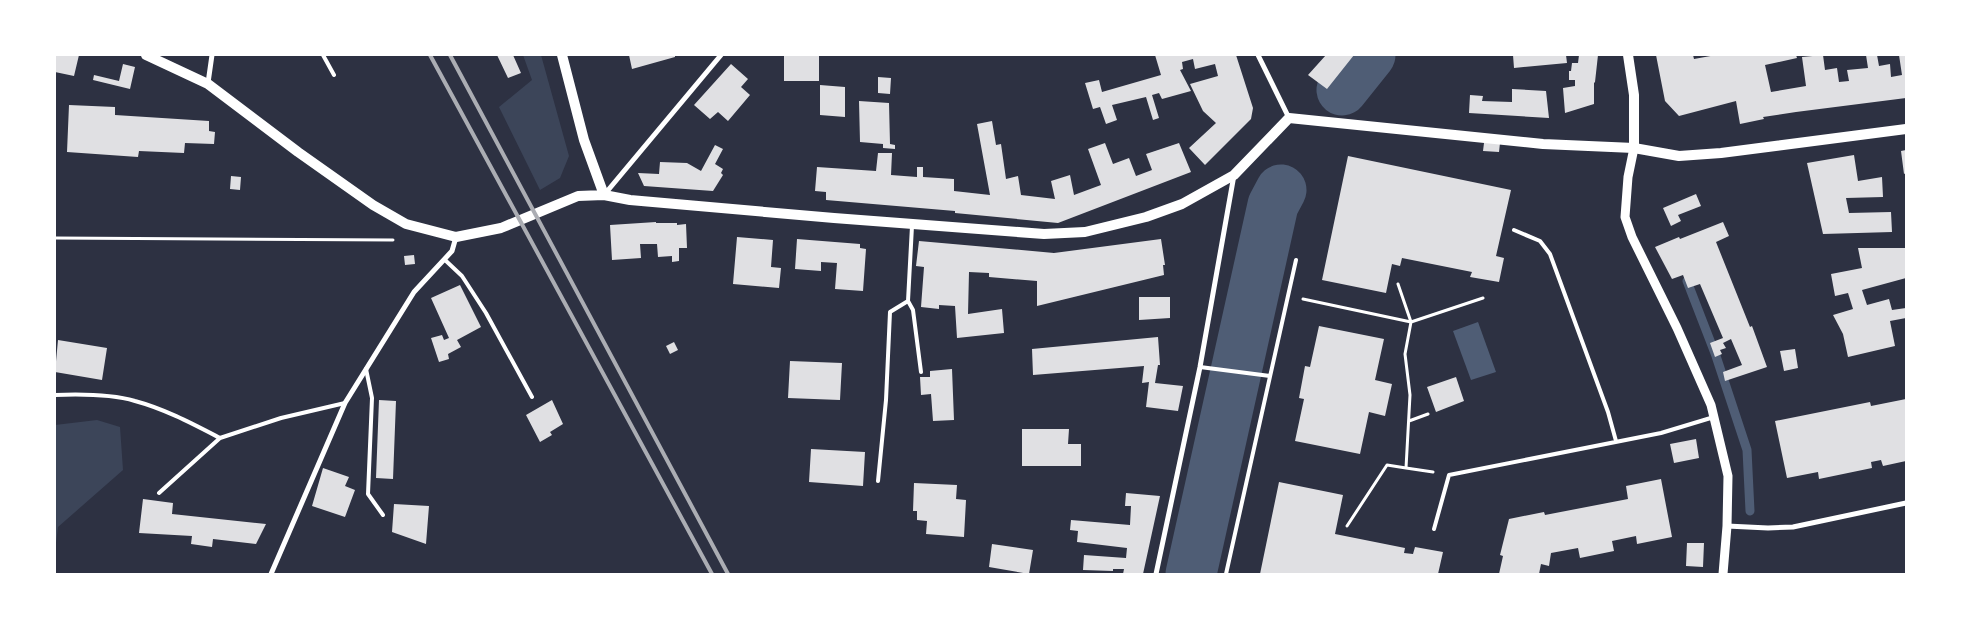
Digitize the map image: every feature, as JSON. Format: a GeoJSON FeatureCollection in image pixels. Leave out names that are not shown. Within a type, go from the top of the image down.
{"type":"FeatureCollection","features":[{"type":"Feature","properties":{"kind":"main road"},"geometry":{"type":"LineString","coordinates":[[146,55],[208,84],[373,206],[406,224],[456,237],[501,228],[578,196],[604,195],[630,200],[912,224],[1044,234],[1085,232],[1146,217],[1182,204],[1234,175],[1289,118],[1543,144],[1634,148],[1679,156],[1714,154],[1906,129]]}},
{"type":"Feature","properties":{"kind":"main road"},"geometry":{"type":"LineString","coordinates":[[562,55],[584,140],[604,195]]}},
{"type":"Feature","properties":{"kind":"main road"},"geometry":{"type":"LineString","coordinates":[[1628,55],[1634,95],[1634,148]]}},
{"type":"Feature","properties":{"kind":"street"},"geometry":{"type":"LineString","coordinates":[[208,84],[212,55]]}},
{"type":"Feature","properties":{"kind":"street"},"geometry":{"type":"LineString","coordinates":[[604,195],[720,55]]}},
{"type":"Feature","properties":{"kind":"street"},"geometry":{"type":"LineString","coordinates":[[1258,55],[1289,118]]}},
{"type":"Feature","properties":{"kind":"street"},"geometry":{"type":"LineString","coordinates":[[1634,148],[1628,177],[1625,217],[1632,237],[1677,328],[1711,405],[1728,476],[1727,526],[1723,574]]}},
{"type":"Feature","properties":{"kind":"street"},"geometry":{"type":"LineString","coordinates":[[1156,574],[1200,367],[1234,175]]}},
{"type":"Feature","properties":{"kind":"street"},"geometry":{"type":"LineString","coordinates":[[271,574],[345,403],[414,292],[452,251],[456,237]]}},
{"type":"Feature","properties":{"kind":"street"},"geometry":{"type":"LineString","coordinates":[[1727,526],[1793,527],[1906,503]]}},
{"type":"Feature","properties":{"kind":"lane"},"geometry":{"type":"LineString","coordinates":[[323,55],[334,75]]}},
{"type":"Feature","properties":{"kind":"lane"},"geometry":{"type":"LineString","coordinates":[[912,224],[908,301],[913,310],[920,372]]}},
{"type":"Feature","properties":{"kind":"lane"},"geometry":{"type":"LineString","coordinates":[[1514,230],[1540,241],[1550,254],[1608,412],[1616,441]]}},
{"type":"Feature","properties":{"kind":"lane"},"geometry":{"type":"LineString","coordinates":[[445,260],[462,276],[481,305],[532,397]]}},
{"type":"Feature","properties":{"kind":"lane"},"geometry":{"type":"LineString","coordinates":[[1226,574],[1296,260]]}},
{"type":"Feature","properties":{"kind":"lane"},"geometry":{"type":"LineString","coordinates":[[878,481],[886,400],[890,312],[908,301]]}},
{"type":"Feature","properties":{"kind":"lane"},"geometry":{"type":"LineString","coordinates":[[1200,367],[1270,376]]}},
{"type":"Feature","properties":{"kind":"lane"},"geometry":{"type":"LineString","coordinates":[[366,369],[372,398],[368,494],[383,515]]}},
{"type":"Feature","properties":{"kind":"lane"},"geometry":{"type":"LineString","coordinates":[[55,395],[83,394],[134,401],[188,421],[220,438]]}},
{"type":"Feature","properties":{"kind":"lane"},"geometry":{"type":"LineString","coordinates":[[158,492],[220,438],[281,418],[345,403]]}},
{"type":"Feature","properties":{"kind":"lane"},"geometry":{"type":"LineString","coordinates":[[1434,529],[1449,475],[1661,432],[1714,417]]}},
{"type":"Feature","properties":{"kind":"path"},"geometry":{"type":"LineString","coordinates":[[55,238],[402,240]]}},
{"type":"Feature","properties":{"kind":"path"},"geometry":{"type":"LineString","coordinates":[[1398,284],[1411,322],[1405,354],[1410,395],[1406,468]]}},
{"type":"Feature","properties":{"kind":"path"},"geometry":{"type":"LineString","coordinates":[[1288,296],[1411,322],[1483,298]]}},
{"type":"Feature","properties":{"kind":"path"},"geometry":{"type":"LineString","coordinates":[[1409,421],[1428,414]]}},
{"type":"Feature","properties":{"kind":"path"},"geometry":{"type":"LineString","coordinates":[[1346,526],[1387,465],[1449,475]]}},
{"type":"Feature","properties":{"kind":"shaded area"},"geometry":{"type":"Polygon","coordinates":[[[523,55],[541,55],[569,156],[560,178],[540,190],[499,107],[532,80],[523,55]]]}},
{"type":"Feature","properties":{"kind":"shaded area"},"geometry":{"type":"Polygon","coordinates":[[[1478,322],[1496,372],[1471,380],[1453,331],[1478,322]]]}},
{"type":"Feature","properties":{"kind":"shaded area"},"geometry":{"type":"Polygon","coordinates":[[[97,420],[120,427],[123,470],[58,527],[55,551],[55,425],[97,420]]]}},
{"type":"Feature","properties":{"kind":"building"},"geometry":{"type":"Polygon","coordinates":[[[55,55],[79,55],[74,76],[55,72],[55,55]]]}},
{"type":"Feature","properties":{"kind":"building"},"geometry":{"type":"Polygon","coordinates":[[[497,55],[513,55],[521,73],[508,78],[497,55]]]}},
{"type":"Feature","properties":{"kind":"building"},"geometry":{"type":"Polygon","coordinates":[[[629,55],[675,55],[675,57],[632,69],[629,55]]]}},
{"type":"Feature","properties":{"kind":"building"},"geometry":{"type":"Polygon","coordinates":[[[784,55],[819,55],[819,81],[784,81],[784,55]]]}},
{"type":"Feature","properties":{"kind":"building"},"geometry":{"type":"Polygon","coordinates":[[[1155,55],[1236,55],[1253,108],[1251,119],[1205,165],[1189,148],[1216,123],[1203,111],[1190,84],[1218,76],[1215,64],[1195,69],[1193,59],[1182,62],[1183,69],[1180,70],[1191,91],[1162,99],[1159,93],[1152,95],[1159,118],[1153,120],[1146,97],[1112,105],[1117,120],[1106,124],[1100,107],[1093,109],[1085,83],[1099,80],[1102,92],[1161,75],[1155,55]]]}},
{"type":"Feature","properties":{"kind":"building"},"geometry":{"type":"Polygon","coordinates":[[[1326,55],[1354,55],[1327,89],[1308,75],[1326,55]]]}},
{"type":"Feature","properties":{"kind":"building"},"geometry":{"type":"Polygon","coordinates":[[[1513,55],[1566,55],[1567,63],[1514,68],[1513,55]]]}},
{"type":"Feature","properties":{"kind":"building"},"geometry":{"type":"Polygon","coordinates":[[[1579,55],[1598,55],[1594,83],[1594,104],[1565,113],[1563,88],[1575,86],[1575,80],[1569,80],[1569,71],[1571,71],[1572,63],[1578,63],[1579,55]]]}},
{"type":"Feature","properties":{"kind":"building"},"geometry":{"type":"Polygon","coordinates":[[[1656,55],[1693,55],[1694,59],[1716,55],[1796,55],[1797,58],[1765,65],[1771,92],[1806,86],[1802,57],[1823,55],[1825,70],[1837,68],[1839,82],[1849,81],[1847,70],[1868,68],[1866,55],[1877,55],[1879,66],[1890,64],[1891,77],[1902,75],[1899,55],[1906,55],[1906,98],[1763,117],[1764,119],[1740,124],[1736,101],[1679,116],[1665,101],[1656,55]]]}},
{"type":"Feature","properties":{"kind":"building"},"geometry":{"type":"Polygon","coordinates":[[[123,64],[135,67],[130,89],[93,80],[94,75],[119,81],[123,64]]]}},
{"type":"Feature","properties":{"kind":"building"},"geometry":{"type":"Polygon","coordinates":[[[731,64],[748,79],[741,87],[750,95],[728,121],[718,112],[710,119],[694,105],[731,64]]]}},
{"type":"Feature","properties":{"kind":"building"},"geometry":{"type":"Polygon","coordinates":[[[878,77],[891,78],[890,94],[878,93],[878,77]]]}},
{"type":"Feature","properties":{"kind":"building"},"geometry":{"type":"Polygon","coordinates":[[[820,85],[845,87],[845,117],[820,115],[820,85]]]}},
{"type":"Feature","properties":{"kind":"building"},"geometry":{"type":"Polygon","coordinates":[[[1512,89],[1546,91],[1549,118],[1469,113],[1470,95],[1483,96],[1482,101],[1512,102],[1512,89]]]}},
{"type":"Feature","properties":{"kind":"building"},"geometry":{"type":"Polygon","coordinates":[[[859,101],[889,103],[890,144],[895,145],[895,149],[883,148],[883,144],[860,142],[859,101]]]}},
{"type":"Feature","properties":{"kind":"building"},"geometry":{"type":"Polygon","coordinates":[[[69,105],[115,107],[115,115],[209,121],[209,131],[215,132],[214,144],[185,143],[184,153],[139,151],[138,157],[67,152],[69,105]]]}},
{"type":"Feature","properties":{"kind":"building"},"geometry":{"type":"Polygon","coordinates":[[[992,121],[996,145],[1001,144],[1006,179],[1018,176],[1021,195],[1055,199],[1051,181],[1070,175],[1074,195],[1101,185],[1088,149],[1105,143],[1113,164],[1129,158],[1136,176],[1152,170],[1146,154],[1179,143],[1191,172],[1058,223],[955,213],[955,211],[826,200],[826,192],[815,191],[817,167],[876,171],[878,153],[892,153],[891,175],[917,177],[917,167],[923,167],[923,177],[954,179],[954,191],[990,195],[977,124],[992,121]]]}},
{"type":"Feature","properties":{"kind":"building"},"geometry":{"type":"Polygon","coordinates":[[[1484,143],[1500,143],[1499,152],[1483,151],[1484,143]]]}},
{"type":"Feature","properties":{"kind":"building"},"geometry":{"type":"Polygon","coordinates":[[[715,145],[723,149],[715,164],[723,169],[721,173],[723,175],[713,191],[644,186],[638,173],[659,174],[660,162],[687,163],[701,171],[715,145]]]}},
{"type":"Feature","properties":{"kind":"building"},"geometry":{"type":"Polygon","coordinates":[[[1906,150],[1906,173],[1904,174],[1901,151],[1906,150]]]}},
{"type":"Feature","properties":{"kind":"building"},"geometry":{"type":"Polygon","coordinates":[[[1854,155],[1858,181],[1882,177],[1883,197],[1846,198],[1849,213],[1891,212],[1892,232],[1823,234],[1807,163],[1854,155]]]}},
{"type":"Feature","properties":{"kind":"building"},"geometry":{"type":"Polygon","coordinates":[[[1348,156],[1511,190],[1496,256],[1504,258],[1499,282],[1470,277],[1472,272],[1402,258],[1400,266],[1392,264],[1386,293],[1322,280],[1348,156]]]}},
{"type":"Feature","properties":{"kind":"building"},"geometry":{"type":"Polygon","coordinates":[[[231,176],[241,177],[240,190],[230,189],[231,176]]]}},
{"type":"Feature","properties":{"kind":"building"},"geometry":{"type":"Polygon","coordinates":[[[1696,194],[1701,206],[1678,215],[1681,221],[1671,226],[1663,208],[1696,194]]]}},
{"type":"Feature","properties":{"kind":"building"},"geometry":{"type":"Polygon","coordinates":[[[656,222],[677,223],[677,225],[686,224],[687,248],[679,248],[679,261],[672,262],[672,256],[658,257],[657,244],[640,244],[641,258],[612,260],[610,225],[656,222]]]}},
{"type":"Feature","properties":{"kind":"building"},"geometry":{"type":"Polygon","coordinates":[[[1723,222],[1729,236],[1716,242],[1750,327],[1752,326],[1767,367],[1725,381],[1723,372],[1742,365],[1731,339],[1723,343],[1726,348],[1720,350],[1722,354],[1715,357],[1710,343],[1723,338],[1700,284],[1688,288],[1683,275],[1672,279],[1655,247],[1723,222]]]}},
{"type":"Feature","properties":{"kind":"building"},"geometry":{"type":"Polygon","coordinates":[[[737,237],[773,240],[771,267],[781,268],[779,288],[733,284],[737,237]]]}},
{"type":"Feature","properties":{"kind":"building"},"geometry":{"type":"Polygon","coordinates":[[[797,239],[860,244],[860,248],[866,249],[863,291],[835,289],[837,263],[821,262],[821,271],[795,269],[797,239]]]}},
{"type":"Feature","properties":{"kind":"building"},"geometry":{"type":"Polygon","coordinates":[[[1161,239],[1165,265],[1163,265],[1164,275],[1037,306],[1037,281],[989,277],[989,273],[969,272],[968,314],[1002,309],[1004,333],[957,338],[955,306],[939,305],[939,309],[921,307],[924,267],[916,266],[919,241],[1054,253],[1161,239]]]}},
{"type":"Feature","properties":{"kind":"building"},"geometry":{"type":"Polygon","coordinates":[[[1858,248],[1906,248],[1906,278],[1862,290],[1867,305],[1889,299],[1892,310],[1906,308],[1906,318],[1890,321],[1895,346],[1848,357],[1843,334],[1833,315],[1853,309],[1848,293],[1835,296],[1831,274],[1862,268],[1858,248]]]}},
{"type":"Feature","properties":{"kind":"building"},"geometry":{"type":"Polygon","coordinates":[[[414,255],[415,264],[405,265],[404,256],[414,255]]]}},
{"type":"Feature","properties":{"kind":"building"},"geometry":{"type":"Polygon","coordinates":[[[460,285],[481,327],[457,340],[461,347],[448,354],[449,359],[439,362],[431,338],[442,335],[444,340],[449,338],[431,298],[460,285]]]}},
{"type":"Feature","properties":{"kind":"building"},"geometry":{"type":"Polygon","coordinates":[[[1139,297],[1170,297],[1170,318],[1139,320],[1139,297]]]}},
{"type":"Feature","properties":{"kind":"building"},"geometry":{"type":"Polygon","coordinates":[[[1319,326],[1384,339],[1375,380],[1392,384],[1385,416],[1369,412],[1360,454],[1295,441],[1304,399],[1299,398],[1305,366],[1310,367],[1319,326]]]}},
{"type":"Feature","properties":{"kind":"building"},"geometry":{"type":"Polygon","coordinates":[[[1158,337],[1160,365],[1158,365],[1155,383],[1183,386],[1178,411],[1146,407],[1149,382],[1142,383],[1144,366],[1033,375],[1032,349],[1158,337]]]}},
{"type":"Feature","properties":{"kind":"building"},"geometry":{"type":"Polygon","coordinates":[[[58,340],[107,348],[102,380],[55,372],[58,340]]]}},
{"type":"Feature","properties":{"kind":"building"},"geometry":{"type":"Polygon","coordinates":[[[674,342],[678,350],[670,354],[666,346],[674,342]]]}},
{"type":"Feature","properties":{"kind":"building"},"geometry":{"type":"Polygon","coordinates":[[[1795,349],[1798,368],[1784,371],[1780,351],[1795,349]]]}},
{"type":"Feature","properties":{"kind":"building"},"geometry":{"type":"Polygon","coordinates":[[[790,361],[842,363],[840,400],[788,398],[790,361]]]}},
{"type":"Feature","properties":{"kind":"building"},"geometry":{"type":"Polygon","coordinates":[[[952,369],[954,420],[933,421],[931,394],[921,395],[920,377],[930,377],[930,371],[952,369]]]}},
{"type":"Feature","properties":{"kind":"building"},"geometry":{"type":"Polygon","coordinates":[[[1456,377],[1464,401],[1436,412],[1427,387],[1456,377]]]}},
{"type":"Feature","properties":{"kind":"building"},"geometry":{"type":"Polygon","coordinates":[[[1906,399],[1906,461],[1883,466],[1881,460],[1871,462],[1872,468],[1819,479],[1818,472],[1787,478],[1775,421],[1870,402],[1871,406],[1906,399]]]}},
{"type":"Feature","properties":{"kind":"building"},"geometry":{"type":"Polygon","coordinates":[[[379,400],[396,401],[393,479],[376,478],[379,400]]]}},
{"type":"Feature","properties":{"kind":"building"},"geometry":{"type":"Polygon","coordinates":[[[552,400],[563,424],[550,432],[552,435],[540,442],[526,415],[552,400]]]}},
{"type":"Feature","properties":{"kind":"building"},"geometry":{"type":"Polygon","coordinates":[[[1022,429],[1069,429],[1068,444],[1081,444],[1081,466],[1022,466],[1022,429]]]}},
{"type":"Feature","properties":{"kind":"building"},"geometry":{"type":"Polygon","coordinates":[[[1696,439],[1699,458],[1674,463],[1670,444],[1696,439]]]}},
{"type":"Feature","properties":{"kind":"building"},"geometry":{"type":"Polygon","coordinates":[[[811,449],[865,452],[863,486],[809,482],[811,449]]]}},
{"type":"Feature","properties":{"kind":"building"},"geometry":{"type":"Polygon","coordinates":[[[323,468],[349,477],[345,486],[355,490],[345,517],[312,506],[323,468]]]}},
{"type":"Feature","properties":{"kind":"building"},"geometry":{"type":"Polygon","coordinates":[[[1661,479],[1672,537],[1637,544],[1636,536],[1612,541],[1614,551],[1580,558],[1578,548],[1551,553],[1549,566],[1541,564],[1539,574],[1499,574],[1503,556],[1500,555],[1509,519],[1544,512],[1545,515],[1628,499],[1626,486],[1661,479]]]}},
{"type":"Feature","properties":{"kind":"building"},"geometry":{"type":"Polygon","coordinates":[[[1279,482],[1343,495],[1335,534],[1405,548],[1404,553],[1413,554],[1415,547],[1443,552],[1438,574],[1260,574],[1279,482]]]}},
{"type":"Feature","properties":{"kind":"building"},"geometry":{"type":"Polygon","coordinates":[[[914,483],[957,485],[956,499],[966,500],[964,537],[926,534],[927,521],[917,520],[917,511],[913,511],[914,483]]]}},
{"type":"Feature","properties":{"kind":"building"},"geometry":{"type":"Polygon","coordinates":[[[1126,493],[1160,496],[1143,574],[1123,574],[1124,569],[1113,569],[1113,571],[1083,570],[1084,555],[1126,558],[1127,548],[1077,542],[1078,531],[1070,530],[1071,520],[1130,525],[1131,506],[1125,506],[1126,493]]]}},
{"type":"Feature","properties":{"kind":"building"},"geometry":{"type":"Polygon","coordinates":[[[143,499],[173,503],[172,514],[266,524],[256,544],[213,539],[212,547],[191,544],[192,536],[139,533],[143,499]]]}},
{"type":"Feature","properties":{"kind":"building"},"geometry":{"type":"Polygon","coordinates":[[[394,504],[429,506],[426,544],[392,532],[394,504]]]}},
{"type":"Feature","properties":{"kind":"building"},"geometry":{"type":"Polygon","coordinates":[[[1687,543],[1704,543],[1703,567],[1686,566],[1687,543]]]}},
{"type":"Feature","properties":{"kind":"building"},"geometry":{"type":"Polygon","coordinates":[[[992,544],[1033,550],[1029,574],[989,567],[992,544]]]}},
{"type":"Feature","properties":{"kind":"waterway"},"geometry":{"type":"LineString","coordinates":[[1342,90],[1370,55]]}},
{"type":"Feature","properties":{"kind":"waterway"},"geometry":{"type":"LineString","coordinates":[[1191,574],[1273,205],[1281,190]]}},
{"type":"Feature","properties":{"kind":"waterway"},"geometry":{"type":"LineString","coordinates":[[1687,281],[1716,356],[1747,450],[1750,511]]}},
{"type":"Feature","properties":{"kind":"railway"},"geometry":{"type":"LineString","coordinates":[[430,55],[712,574]]}},
{"type":"Feature","properties":{"kind":"railway"},"geometry":{"type":"LineString","coordinates":[[450,55],[728,574]]}}]}
